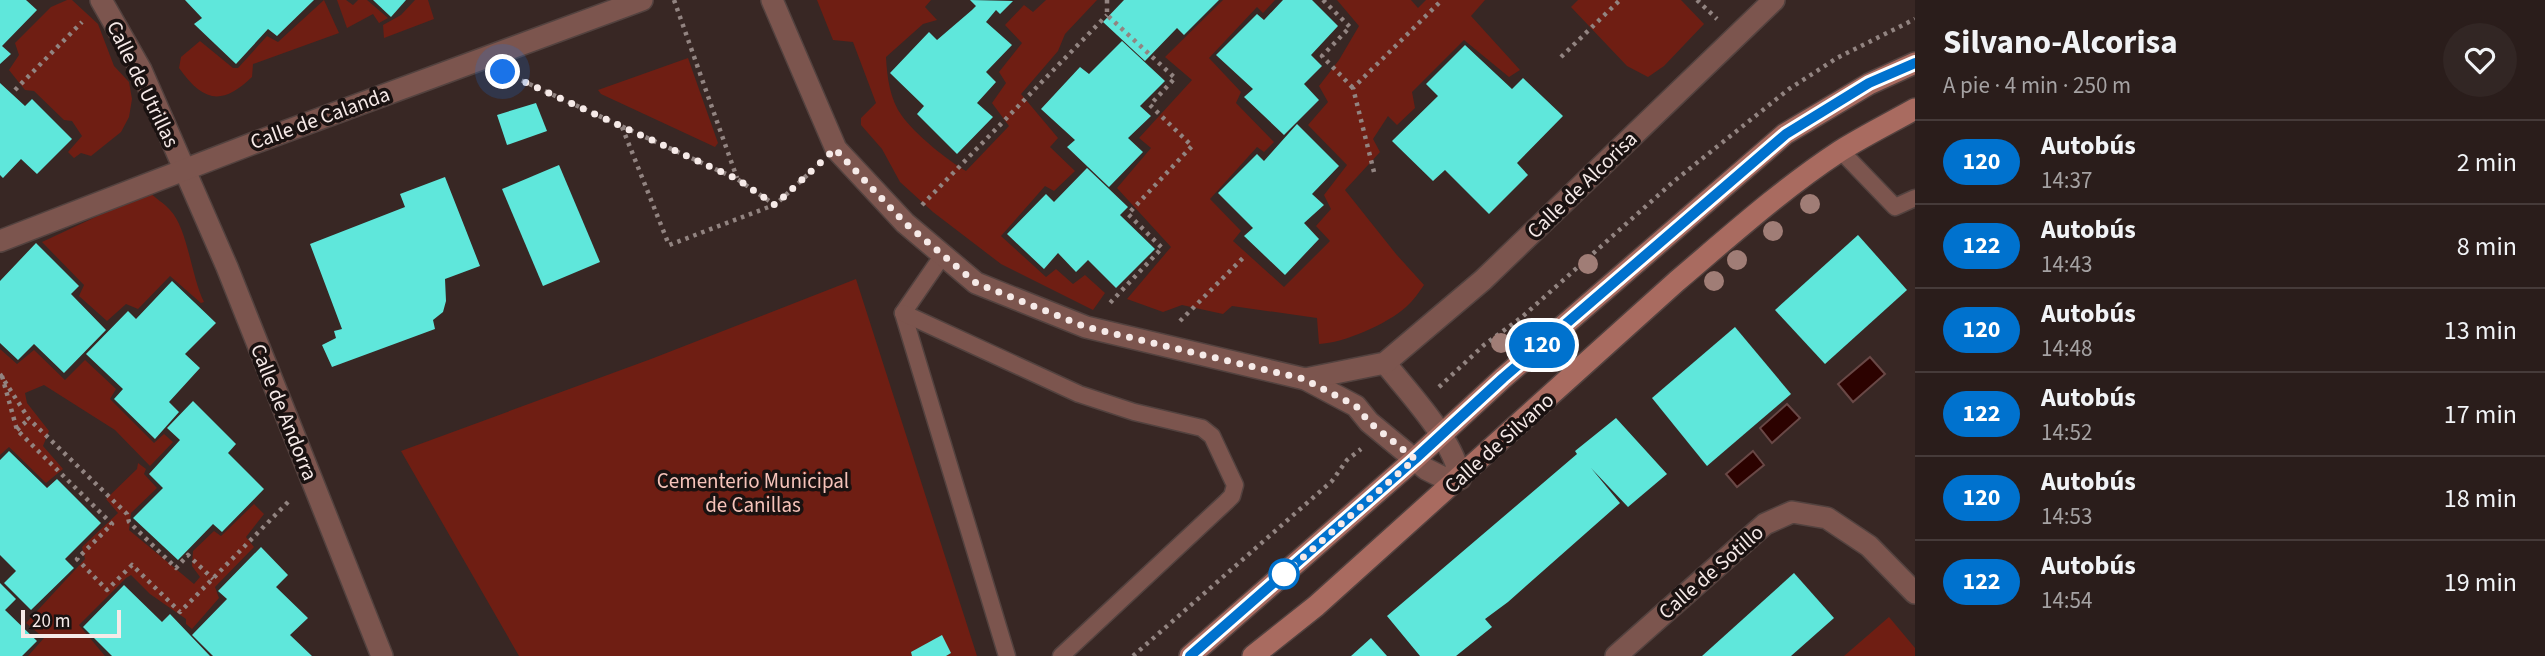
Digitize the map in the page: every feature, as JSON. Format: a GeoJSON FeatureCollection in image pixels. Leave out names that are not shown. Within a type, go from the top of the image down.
{"type":"FeatureCollection","features":[{"type":"Feature","properties":{"kind":"street","name":"Calle de Calanda"},"geometry":{"type":"LineString","coordinates":[[0,241],[184,169],[642,0]]}},
{"type":"Feature","properties":{"kind":"street","name":"Calle de Alcorisa"},"geometry":{"type":"LineString","coordinates":[[772,0],[835,149],[905,223],[976,283],[1086,327],[1304,379],[1356,406],[1381,432],[1426,469],[1442,477],[1460,479]]}},
{"type":"Feature","properties":{"kind":"street","name":"Calle de Alcorisa"},"geometry":{"type":"LineString","coordinates":[[1304,379],[1385,363],[1483,280],[1774,0]]}},
{"type":"Feature","properties":{"kind":"street","name":"Calle de Utrillas"},"geometry":{"type":"LineString","coordinates":[[102,1],[141,70],[184,169]]}},
{"type":"Feature","properties":{"kind":"street"},"geometry":{"type":"LineString","coordinates":[[1190,656],[1415,459],[1503,378],[1786,134],[1869,83],[1915,63]]}},
{"type":"Feature","properties":{"kind":"street","name":"Calle de Silvano"},"geometry":{"type":"LineString","coordinates":[[1253,656],[1317,606],[1677,281],[1788,188],[1841,150],[1915,109]]}},
{"type":"Feature","properties":{"kind":"street","name":"Calle de Andorra"},"geometry":{"type":"LineString","coordinates":[[184,169],[227,267],[382,656]]}},
{"type":"Feature","properties":{"kind":"street"},"geometry":{"type":"LineString","coordinates":[[1385,363],[1440,436],[1458,464],[1460,479]]}},
{"type":"Feature","properties":{"kind":"street","name":"Calle de Sotillo"},"geometry":{"type":"LineString","coordinates":[[1616,656],[1765,524],[1792,512],[1827,518],[1869,546],[1915,593]]}},
{"type":"Feature","properties":{"kind":"lane"},"geometry":{"type":"LineString","coordinates":[[1841,150],[1895,208],[1915,198]]}},
{"type":"Feature","properties":{"kind":"lane"},"geometry":{"type":"LineString","coordinates":[[903,313],[943,255]]}},
{"type":"Feature","properties":{"kind":"lane"},"geometry":{"type":"LineString","coordinates":[[903,313],[1007,656]]}},
{"type":"Feature","properties":{"kind":"lane"},"geometry":{"type":"LineString","coordinates":[[903,313],[1079,394],[1134,412],[1202,428],[1212,436],[1236,485],[1227,502],[1060,656]]}},
{"type":"Feature","properties":{"kind":"path"},"geometry":{"type":"LineString","coordinates":[[674,0],[737,179]]}},
{"type":"Feature","properties":{"kind":"path"},"geometry":{"type":"LineString","coordinates":[[905,223],[1107,15],[1107,0]]}},
{"type":"Feature","properties":{"kind":"path"},"geometry":{"type":"LineString","coordinates":[[1323,0],[1350,27],[1322,56],[1353,88],[1374,172]]}},
{"type":"Feature","properties":{"kind":"path"},"geometry":{"type":"LineString","coordinates":[[1353,88],[1442,0]]}},
{"type":"Feature","properties":{"kind":"path"},"geometry":{"type":"LineString","coordinates":[[1561,57],[1620,0]]}},
{"type":"Feature","properties":{"kind":"path"},"geometry":{"type":"LineString","coordinates":[[15,90],[102,1]]}},
{"type":"Feature","properties":{"kind":"path"},"geometry":{"type":"LineString","coordinates":[[1086,327],[1162,248],[1128,214],[1192,146],[1150,105],[1175,78],[1107,15]]}},
{"type":"Feature","properties":{"kind":"path"},"geometry":{"type":"LineString","coordinates":[[1419,405],[1484,345],[1522,317],[1728,135],[1789,89],[1838,58],[1915,19]]}},
{"type":"Feature","properties":{"kind":"path"},"geometry":{"type":"LineString","coordinates":[[478,60],[737,179],[775,205]]}},
{"type":"Feature","properties":{"kind":"path"},"geometry":{"type":"LineString","coordinates":[[622,126],[669,245],[775,205],[835,149]]}},
{"type":"Feature","properties":{"kind":"path"},"geometry":{"type":"LineString","coordinates":[[1157,344],[1246,255]]}},
{"type":"Feature","properties":{"kind":"path"},"geometry":{"type":"LineString","coordinates":[[1,375],[17,430],[112,524],[77,559],[107,590],[132,565],[180,612],[311,479]]}},
{"type":"Feature","properties":{"kind":"path"},"geometry":{"type":"LineString","coordinates":[[1,375],[29,419],[127,514],[129,522],[176,568],[188,555],[213,579]]}},
{"type":"Feature","properties":{"kind":"path"},"geometry":{"type":"LineString","coordinates":[[17,430],[29,419]]}},
{"type":"Feature","properties":{"kind":"path"},"geometry":{"type":"LineString","coordinates":[[1133,656],[1332,481],[1347,460],[1381,432]]}},
{"type":"Feature","properties":{"kind":"green space"},"geometry":{"type":"Polygon","coordinates":[[[72,0],[98,24],[114,66],[129,82],[132,99],[129,117],[121,132],[91,156],[81,153],[74,158],[68,152],[82,136],[72,121],[64,120],[34,91],[25,90],[9,70],[19,55],[15,43],[51,7],[72,0]]]}},
{"type":"Feature","properties":{"kind":"green space"},"geometry":{"type":"Polygon","coordinates":[[[324,0],[339,33],[253,64],[252,77],[231,93],[213,96],[205,93],[196,88],[179,68],[181,57],[200,41],[233,68],[238,68],[267,36],[278,42],[324,0]]]}},
{"type":"Feature","properties":{"kind":"green space"},"geometry":{"type":"Polygon","coordinates":[[[337,0],[346,0],[353,5],[358,0],[367,0],[388,18],[379,23],[373,14],[347,28],[337,0]]]}},
{"type":"Feature","properties":{"kind":"green space"},"geometry":{"type":"Polygon","coordinates":[[[415,0],[428,0],[434,19],[384,38],[383,25],[401,15],[415,0]]]}},
{"type":"Feature","properties":{"kind":"green space"},"geometry":{"type":"Polygon","coordinates":[[[817,0],[931,0],[925,7],[937,20],[923,24],[886,57],[890,88],[898,110],[915,131],[966,171],[1009,126],[992,103],[1006,83],[999,72],[1022,43],[1005,25],[1024,5],[1033,12],[1046,0],[1097,0],[1065,34],[1058,51],[1021,94],[1058,138],[1050,147],[1075,171],[1054,191],[1045,186],[1001,236],[1046,277],[1056,269],[1073,284],[1085,275],[1105,293],[1093,310],[1001,264],[933,212],[900,182],[882,149],[861,125],[861,118],[876,103],[853,42],[833,40],[817,0]]]}},
{"type":"Feature","properties":{"kind":"green space"},"geometry":{"type":"Polygon","coordinates":[[[1223,0],[1275,0],[1263,13],[1257,7],[1209,58],[1241,92],[1236,103],[1274,142],[1264,152],[1257,147],[1210,199],[1241,231],[1233,241],[1284,287],[1330,241],[1316,226],[1331,209],[1324,195],[1347,165],[1308,125],[1328,102],[1319,86],[1339,60],[1359,26],[1337,0],[1411,0],[1418,8],[1426,0],[1485,0],[1471,16],[1520,70],[1509,77],[1464,40],[1412,92],[1415,108],[1397,125],[1388,116],[1373,139],[1380,152],[1345,190],[1424,285],[1398,313],[1365,332],[1319,344],[1317,318],[1232,306],[1223,314],[1182,305],[1163,312],[1127,299],[1171,247],[1117,188],[1151,148],[1139,138],[1192,80],[1165,57],[1223,0]]]}},
{"type":"Feature","properties":{"kind":"green space"},"geometry":{"type":"Polygon","coordinates":[[[1578,0],[1681,0],[1704,24],[1664,66],[1648,77],[1627,66],[1571,7],[1578,0]]]}},
{"type":"Feature","properties":{"kind":"green space"},"geometry":{"type":"Polygon","coordinates":[[[688,58],[718,143],[715,147],[601,94],[598,90],[688,58]]]}},
{"type":"Feature","properties":{"kind":"green space"},"geometry":{"type":"Polygon","coordinates":[[[149,192],[168,207],[176,218],[204,302],[201,303],[170,276],[138,309],[126,304],[107,321],[79,296],[84,285],[42,242],[149,192]]]}},
{"type":"Feature","properties":{"kind":"green space","name":"Cementerio Municipal de Canillas"},"geometry":{"type":"Polygon","coordinates":[[[856,279],[977,656],[519,656],[401,451],[651,359],[856,279]]]}},
{"type":"Feature","properties":{"kind":"green space"},"geometry":{"type":"Polygon","coordinates":[[[0,349],[17,364],[34,350],[65,380],[85,360],[116,389],[110,399],[154,443],[164,434],[173,442],[150,466],[115,430],[44,385],[25,393],[27,403],[49,431],[43,446],[63,469],[46,483],[9,447],[0,455],[0,349]]]}},
{"type":"Feature","properties":{"kind":"green space"},"geometry":{"type":"Polygon","coordinates":[[[138,463],[146,469],[144,474],[157,488],[131,513],[129,530],[194,584],[200,577],[192,566],[193,551],[214,531],[221,536],[254,504],[264,514],[246,537],[254,547],[215,587],[219,598],[192,629],[186,624],[186,619],[150,594],[131,575],[79,625],[105,656],[28,656],[44,638],[26,623],[85,559],[82,547],[118,513],[106,499],[137,469],[138,463]]]}},
{"type":"Feature","properties":{"kind":"green space"},"geometry":{"type":"Polygon","coordinates":[[[1889,617],[1915,648],[1915,656],[1844,656],[1889,617]]]}},
{"type":"Feature","properties":{"kind":"shaded area"},"geometry":{"type":"Polygon","coordinates":[[[1870,357],[1885,374],[1853,402],[1838,384],[1870,357]]]}},
{"type":"Feature","properties":{"kind":"shaded area"},"geometry":{"type":"Polygon","coordinates":[[[1787,404],[1800,418],[1772,443],[1760,428],[1787,404]]]}},
{"type":"Feature","properties":{"kind":"shaded area"},"geometry":{"type":"Polygon","coordinates":[[[1753,451],[1764,465],[1737,487],[1726,474],[1753,451]]]}},
{"type":"Feature","properties":{"kind":"building"},"geometry":{"type":"Polygon","coordinates":[[[0,0],[26,0],[37,10],[2,46],[11,54],[0,64],[0,0]]]}},
{"type":"Feature","properties":{"kind":"building"},"geometry":{"type":"Polygon","coordinates":[[[185,0],[314,0],[277,36],[268,29],[236,64],[194,24],[202,18],[185,0]]]}},
{"type":"Feature","properties":{"kind":"building"},"geometry":{"type":"Polygon","coordinates":[[[373,0],[406,0],[391,17],[373,0]]]}},
{"type":"Feature","properties":{"kind":"building"},"geometry":{"type":"Polygon","coordinates":[[[970,0],[1013,1],[1000,14],[996,10],[986,22],[1012,45],[986,72],[996,82],[977,103],[993,117],[957,154],[917,114],[924,106],[890,73],[929,32],[937,40],[972,10],[976,6],[970,0]]]}},
{"type":"Feature","properties":{"kind":"building"},"geometry":{"type":"Polygon","coordinates":[[[1124,0],[1219,0],[1184,35],[1177,28],[1145,61],[1103,22],[1124,0]]]}},
{"type":"Feature","properties":{"kind":"building"},"geometry":{"type":"Polygon","coordinates":[[[1283,0],[1312,0],[1338,26],[1311,55],[1322,66],[1304,84],[1319,100],[1284,135],[1244,97],[1253,89],[1216,55],[1257,14],[1264,20],[1283,0]]]}},
{"type":"Feature","properties":{"kind":"building"},"geometry":{"type":"Polygon","coordinates":[[[1122,41],[1165,81],[1140,106],[1151,116],[1128,138],[1143,152],[1109,187],[1067,147],[1075,140],[1041,109],[1080,67],[1089,74],[1122,41]]]}},
{"type":"Feature","properties":{"kind":"building"},"geometry":{"type":"Polygon","coordinates":[[[1465,45],[1512,89],[1523,78],[1563,116],[1517,163],[1528,175],[1489,214],[1445,170],[1433,181],[1392,141],[1438,96],[1426,84],[1465,45]]]}},
{"type":"Feature","properties":{"kind":"building"},"geometry":{"type":"Polygon","coordinates":[[[0,83],[25,106],[32,99],[72,139],[37,174],[21,159],[3,178],[0,175],[0,83]]]}},
{"type":"Feature","properties":{"kind":"building"},"geometry":{"type":"Polygon","coordinates":[[[536,103],[547,131],[507,145],[497,115],[536,103]]]}},
{"type":"Feature","properties":{"kind":"building"},"geometry":{"type":"Polygon","coordinates":[[[1297,124],[1339,166],[1312,194],[1324,205],[1304,223],[1319,239],[1285,275],[1244,236],[1253,228],[1218,193],[1257,154],[1264,161],[1297,124]]]}},
{"type":"Feature","properties":{"kind":"building"},"geometry":{"type":"Polygon","coordinates":[[[559,165],[600,262],[543,286],[502,189],[559,165]]]}},
{"type":"Feature","properties":{"kind":"building"},"geometry":{"type":"Polygon","coordinates":[[[1087,168],[1128,207],[1120,215],[1155,249],[1116,288],[1088,260],[1076,272],[1058,253],[1044,269],[1007,234],[1046,194],[1054,202],[1087,168]]]}},
{"type":"Feature","properties":{"kind":"building"},"geometry":{"type":"Polygon","coordinates":[[[445,177],[480,266],[445,279],[446,301],[443,312],[433,320],[435,329],[332,367],[322,345],[336,338],[334,331],[342,329],[310,244],[405,207],[400,194],[445,177]]]}},
{"type":"Feature","properties":{"kind":"building"},"geometry":{"type":"Polygon","coordinates":[[[1858,235],[1907,290],[1825,364],[1775,310],[1858,235]]]}},
{"type":"Feature","properties":{"kind":"building"},"geometry":{"type":"Polygon","coordinates":[[[36,243],[79,286],[71,294],[106,330],[64,373],[34,344],[18,360],[0,343],[0,281],[36,243]]]}},
{"type":"Feature","properties":{"kind":"building"},"geometry":{"type":"Polygon","coordinates":[[[172,281],[216,323],[185,354],[200,368],[169,402],[179,412],[155,439],[114,399],[123,389],[86,354],[128,311],[136,319],[172,281]]]}},
{"type":"Feature","properties":{"kind":"building"},"geometry":{"type":"Polygon","coordinates":[[[1735,327],[1791,394],[1707,466],[1652,398],[1735,327]]]}},
{"type":"Feature","properties":{"kind":"building"},"geometry":{"type":"Polygon","coordinates":[[[193,401],[236,444],[228,453],[264,489],[222,532],[213,524],[178,560],[133,518],[163,488],[149,474],[180,440],[167,428],[193,401]]]}},
{"type":"Feature","properties":{"kind":"building"},"geometry":{"type":"Polygon","coordinates":[[[1616,418],[1667,474],[1628,507],[1591,468],[1620,503],[1485,619],[1492,627],[1456,656],[1420,656],[1387,616],[1616,418]]]}},
{"type":"Feature","properties":{"kind":"building"},"geometry":{"type":"Polygon","coordinates":[[[9,451],[47,488],[57,479],[101,523],[65,559],[74,568],[31,610],[4,583],[16,571],[0,555],[0,460],[9,451]]]}},
{"type":"Feature","properties":{"kind":"building"},"geometry":{"type":"Polygon","coordinates":[[[261,547],[288,575],[276,587],[308,618],[290,635],[312,656],[213,656],[192,635],[227,599],[218,591],[261,547]]]}},
{"type":"Feature","properties":{"kind":"building"},"geometry":{"type":"Polygon","coordinates":[[[1794,573],[1834,618],[1791,656],[1702,656],[1794,573]]]}},
{"type":"Feature","properties":{"kind":"building"},"geometry":{"type":"Polygon","coordinates":[[[0,583],[16,599],[5,610],[37,641],[22,656],[0,656],[0,583]]]}},
{"type":"Feature","properties":{"kind":"building"},"geometry":{"type":"Polygon","coordinates":[[[124,585],[162,622],[170,614],[210,656],[112,656],[83,627],[124,585]]]}},
{"type":"Feature","properties":{"kind":"building"},"geometry":{"type":"Polygon","coordinates":[[[942,635],[951,653],[946,656],[912,656],[911,652],[942,635]]]}},
{"type":"Feature","properties":{"kind":"building"},"geometry":{"type":"Polygon","coordinates":[[[1371,638],[1387,656],[1351,656],[1371,638]]]}},
{"type":"Feature","properties":{"kind":"bus line","name":"120"},"geometry":{"type":"LineString","coordinates":[[1190,656],[1415,459],[1503,378],[1786,134],[1869,83],[1915,63]]}},
{"type":"Feature","properties":{"kind":"route"},"geometry":{"type":"LineString","coordinates":[[503,72],[737,179],[775,205],[835,149],[905,223],[976,283],[1086,327],[1304,379],[1356,406],[1369,422],[1415,459],[1284,574]]}}]}
